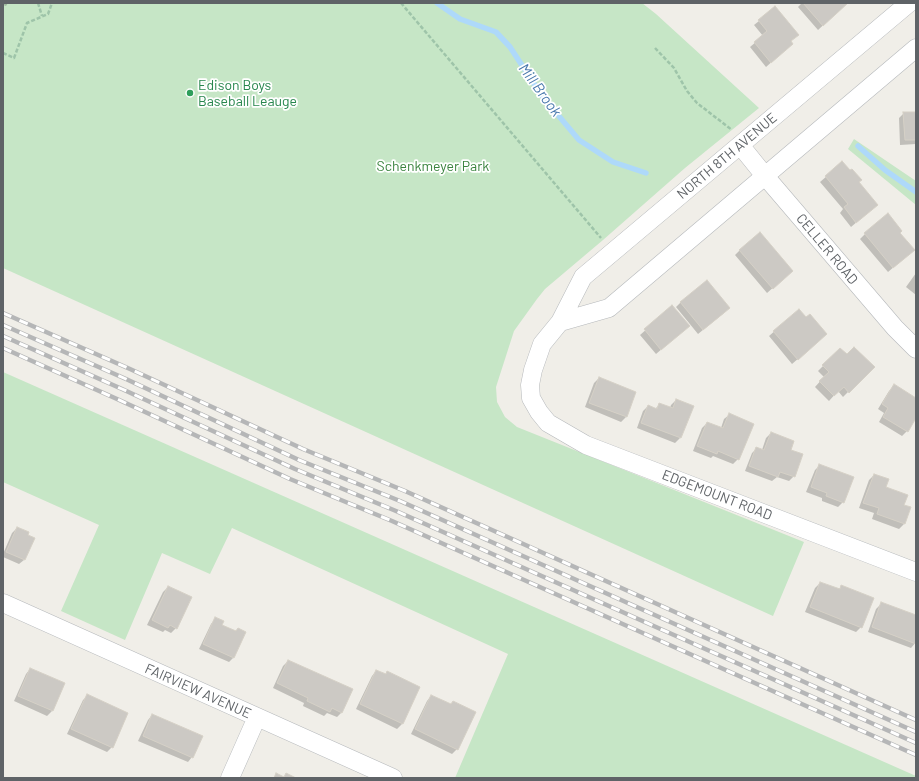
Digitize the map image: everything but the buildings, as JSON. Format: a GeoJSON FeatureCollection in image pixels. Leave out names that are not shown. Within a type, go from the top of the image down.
{"type":"FeatureCollection","features":[{"type":"Feature","properties":{"kind":"street","name":"NORTH 8TH AVENUE"},"geometry":{"type":"LineString","coordinates":[[531,398],[530,385],[533,370],[542,344],[560,322],[583,277],[736,138],[910,3]]}},
{"type":"Feature","properties":{"kind":"street"},"geometry":{"type":"LineString","coordinates":[[560,322],[609,308],[916,48]]}},
{"type":"Feature","properties":{"kind":"street","name":"CELLER ROAD"},"geometry":{"type":"LineString","coordinates":[[736,138],[765,176],[894,328],[916,349]]}},
{"type":"Feature","properties":{"kind":"street","name":"EDGEMOUNT ROAD"},"geometry":{"type":"LineString","coordinates":[[531,398],[538,412],[548,423],[586,445],[916,572]]}},
{"type":"Feature","properties":{"kind":"street","name":"FAIRVIEW AVENUE"},"geometry":{"type":"LineString","coordinates":[[3,603],[393,778]]}},
{"type":"Feature","properties":{"kind":"street"},"geometry":{"type":"LineString","coordinates":[[230,778],[257,717]]}},
{"type":"Feature","properties":{"kind":"path"},"geometry":{"type":"LineString","coordinates":[[38,3],[42,16]]}},
{"type":"Feature","properties":{"kind":"path"},"geometry":{"type":"LineString","coordinates":[[3,54],[14,58],[27,23],[48,14],[52,3]]}},
{"type":"Feature","properties":{"kind":"path"},"geometry":{"type":"LineString","coordinates":[[401,3],[603,240]]}},
{"type":"Feature","properties":{"kind":"path"},"geometry":{"type":"LineString","coordinates":[[655,48],[674,68],[687,91],[697,103],[736,138]]}},
{"type":"Feature","properties":{"kind":"green space","name":"Schenkmeyer Park"},"geometry":{"type":"Polygon","coordinates":[[[3,3],[642,3],[656,14],[759,108],[685,168],[545,289],[514,331],[496,387],[497,402],[505,417],[517,427],[804,542],[773,616],[3,268],[3,3]]]}},
{"type":"Feature","properties":{"kind":"green space"},"geometry":{"type":"Polygon","coordinates":[[[854,139],[916,181],[916,205],[848,149],[854,139]]]}},
{"type":"Feature","properties":{"kind":"green space"},"geometry":{"type":"Polygon","coordinates":[[[3,372],[916,776],[916,778],[455,778],[508,654],[232,528],[210,574],[162,553],[125,640],[61,611],[99,525],[3,482],[3,372]]]}},
{"type":"Feature","properties":{"kind":"waterway","name":"Mill Brook"},"geometry":{"type":"LineString","coordinates":[[437,3],[460,19],[496,32],[510,47],[542,96],[579,140],[613,162],[646,173]]}},
{"type":"Feature","properties":{"kind":"waterway","name":"Mill Brook"},"geometry":{"type":"LineString","coordinates":[[858,146],[885,170],[916,192]]}},
{"type":"Feature","properties":{"kind":"railway"},"geometry":{"type":"LineString","coordinates":[[3,313],[130,369],[303,449],[405,491],[916,720]]}},
{"type":"Feature","properties":{"kind":"railway"},"geometry":{"type":"LineString","coordinates":[[3,325],[126,379],[299,460],[400,501],[916,732]]}},
{"type":"Feature","properties":{"kind":"railway"},"geometry":{"type":"LineString","coordinates":[[3,336],[295,469],[396,511],[916,743]]}},
{"type":"Feature","properties":{"kind":"railway"},"geometry":{"type":"LineString","coordinates":[[3,348],[290,479],[392,521],[916,755]]}},
{"type":"Feature","properties":{"kind":"place","name":"Edison Boys Baseball Leauge"},"geometry":{"type":"Point","coordinates":[190,93]}}]}
